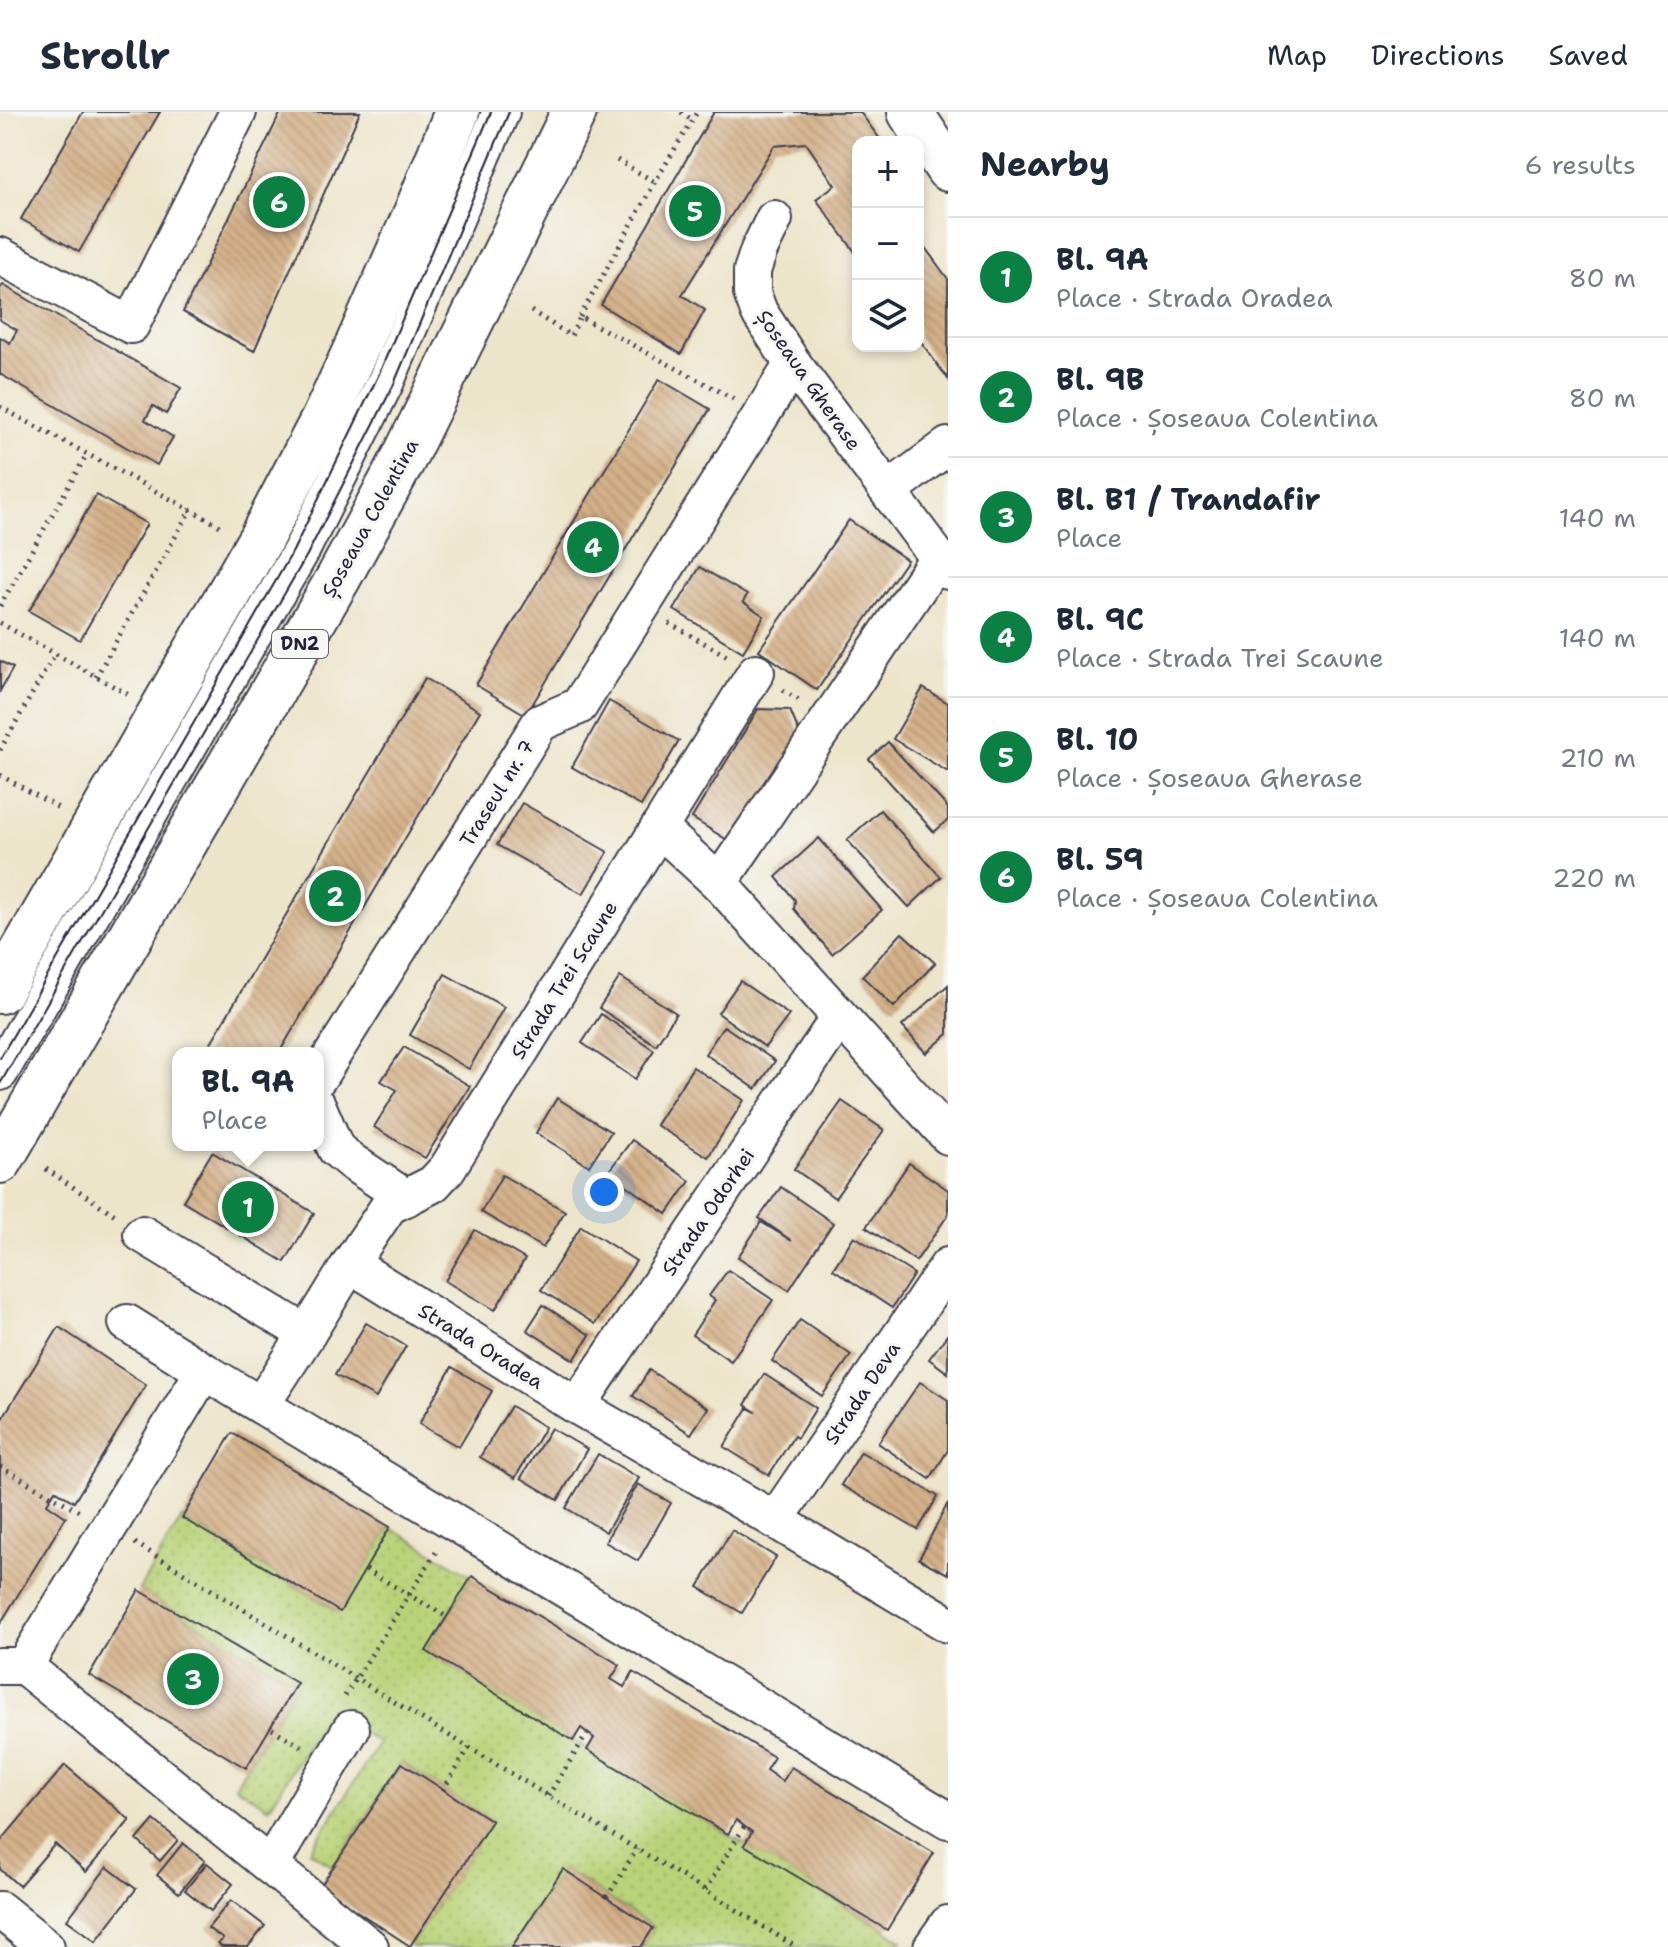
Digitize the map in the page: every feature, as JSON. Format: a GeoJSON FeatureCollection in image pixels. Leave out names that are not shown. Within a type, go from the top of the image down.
{"type":"FeatureCollection","features":[{"type":"Feature","properties":{"kind":"main road"},"geometry":{"type":"LineString","coordinates":[[0,991],[147,701],[261,538],[324,418],[416,213],[457,112]]}},
{"type":"Feature","properties":{"kind":"main road","name":"Șoseaua Colentina"},"geometry":{"type":"LineString","coordinates":[[0,1161],[339,577],[404,458],[574,112]]}},
{"type":"Feature","properties":{"kind":"main road"},"geometry":{"type":"LineString","coordinates":[[913,113],[948,169]]}},
{"type":"Feature","properties":{"kind":"street"},"geometry":{"type":"LineString","coordinates":[[0,256],[131,325],[238,112]]}},
{"type":"Feature","properties":{"kind":"street"},"geometry":{"type":"LineString","coordinates":[[0,1072],[301,551],[386,381],[501,112]]}},
{"type":"Feature","properties":{"kind":"street","name":"Șoseaua Gherase"},"geometry":{"type":"LineString","coordinates":[[774,219],[752,271],[752,293],[759,312],[793,364],[943,565]]}},
{"type":"Feature","properties":{"kind":"street","name":"Traseul nr. 7"},"geometry":{"type":"LineString","coordinates":[[324,1068],[540,723],[579,706],[793,364]]}},
{"type":"Feature","properties":{"kind":"street"},"geometry":{"type":"LineString","coordinates":[[889,490],[948,446]]}},
{"type":"Feature","properties":{"kind":"street"},"geometry":{"type":"LineString","coordinates":[[719,883],[943,565]]}},
{"type":"Feature","properties":{"kind":"street","name":"Strada Trei Scaune"},"geometry":{"type":"LineString","coordinates":[[350,1264],[389,1206],[433,1184],[447,1169],[756,672]]}},
{"type":"Feature","properties":{"kind":"street"},"geometry":{"type":"LineString","coordinates":[[147,701],[176,769]]}},
{"type":"Feature","properties":{"kind":"street"},"geometry":{"type":"LineString","coordinates":[[659,828],[719,883],[948,1136]]}},
{"type":"Feature","properties":{"kind":"street","name":"Strada Odorhei"},"geometry":{"type":"LineString","coordinates":[[577,1406],[839,1018]]}},
{"type":"Feature","properties":{"kind":"street"},"geometry":{"type":"LineString","coordinates":[[324,1121],[336,1149],[406,1198]]}},
{"type":"Feature","properties":{"kind":"street"},"geometry":{"type":"LineString","coordinates":[[142,1234],[307,1334]]}},
{"type":"Feature","properties":{"kind":"street"},"geometry":{"type":"LineString","coordinates":[[261,1405],[350,1264]]}},
{"type":"Feature","properties":{"kind":"street","name":"Strada Oradea"},"geometry":{"type":"LineString","coordinates":[[350,1264],[577,1406],[948,1624]]}},
{"type":"Feature","properties":{"kind":"street","name":"Strada Deva"},"geometry":{"type":"LineString","coordinates":[[775,1520],[948,1266]]}},
{"type":"Feature","properties":{"kind":"street"},"geometry":{"type":"LineString","coordinates":[[127,1323],[948,1820]]}},
{"type":"Feature","properties":{"kind":"street"},"geometry":{"type":"LineString","coordinates":[[204,1371],[109,1528],[12,1666],[370,1947]]}},
{"type":"Feature","properties":{"kind":"street"},"geometry":{"type":"LineString","coordinates":[[270,1866],[346,1716]]}},
{"type":"Feature","properties":{"kind":"street"},"geometry":{"type":"LineString","coordinates":[[932,1947],[948,1924]]}},
{"type":"Feature","properties":{"kind":"street"},"geometry":{"type":"LineString","coordinates":[[5,1926],[46,1947]]}},
{"type":"Feature","properties":{"kind":"path"},"geometry":{"type":"LineString","coordinates":[[681,112],[692,120]]}},
{"type":"Feature","properties":{"kind":"path"},"geometry":{"type":"LineString","coordinates":[[531,311],[571,336],[697,112]]}},
{"type":"Feature","properties":{"kind":"path"},"geometry":{"type":"LineString","coordinates":[[617,160],[655,182]]}},
{"type":"Feature","properties":{"kind":"path"},"geometry":{"type":"LineString","coordinates":[[580,317],[761,413]]}},
{"type":"Feature","properties":{"kind":"path"},"geometry":{"type":"LineString","coordinates":[[0,407],[225,528]]}},
{"type":"Feature","properties":{"kind":"path"},"geometry":{"type":"LineString","coordinates":[[0,606],[87,453]]}},
{"type":"Feature","properties":{"kind":"path"},"geometry":{"type":"LineString","coordinates":[[96,677],[191,509]]}},
{"type":"Feature","properties":{"kind":"path"},"geometry":{"type":"LineString","coordinates":[[0,623],[96,677],[147,701]]}},
{"type":"Feature","properties":{"kind":"path"},"geometry":{"type":"LineString","coordinates":[[0,750],[55,654]]}},
{"type":"Feature","properties":{"kind":"path"},"geometry":{"type":"LineString","coordinates":[[0,775],[62,810]]}},
{"type":"Feature","properties":{"kind":"path"},"geometry":{"type":"LineString","coordinates":[[46,1169],[142,1234]]}},
{"type":"Feature","properties":{"kind":"path"},"geometry":{"type":"LineString","coordinates":[[0,1467],[75,1509]]}},
{"type":"Feature","properties":{"kind":"path"},"geometry":{"type":"LineString","coordinates":[[346,1716],[356,1679],[455,1522]]}},
{"type":"Feature","properties":{"kind":"path"},"geometry":{"type":"LineString","coordinates":[[109,1528],[705,1890],[786,1944],[796,1947]]}},
{"type":"Feature","properties":{"kind":"path"},"geometry":{"type":"LineString","coordinates":[[366,1570],[447,1617]]}},
{"type":"Feature","properties":{"kind":"path"},"geometry":{"type":"LineString","coordinates":[[272,1729],[310,1751]]}},
{"type":"Feature","properties":{"kind":"path"},"geometry":{"type":"LineString","coordinates":[[548,1796],[587,1734]]}},
{"type":"Feature","properties":{"kind":"path"},"geometry":{"type":"LineString","coordinates":[[443,1790],[469,1748]]}},
{"type":"Feature","properties":{"kind":"path"},"geometry":{"type":"LineString","coordinates":[[705,1890],[744,1827]]}},
{"type":"Feature","properties":{"kind":"path"},"geometry":{"type":"LineString","coordinates":[[607,1897],[637,1849]]}},
{"type":"Feature","properties":{"kind":"green space"},"geometry":{"type":"Polygon","coordinates":[[[182,1518],[339,1612],[390,1527],[472,1576],[426,1651],[902,1940],[897,1947],[641,1947],[653,1927],[563,1869],[512,1947],[410,1946],[491,1821],[402,1763],[333,1867],[310,1851],[379,1743],[329,1710],[269,1808],[235,1786],[297,1683],[139,1590],[182,1518]]]}},
{"type":"Feature","properties":{"kind":"building"},"geometry":{"type":"Polygon","coordinates":[[[83,112],[160,112],[79,252],[21,219],[83,112]]]}},
{"type":"Feature","properties":{"kind":"building"},"geometry":{"type":"Polygon","coordinates":[[[281,112],[360,112],[254,351],[183,312],[281,112]]]}},
{"type":"Feature","properties":{"kind":"building"},"geometry":{"type":"Polygon","coordinates":[[[714,112],[860,112],[878,136],[852,136],[852,248],[816,199],[835,185],[806,143],[774,146],[682,295],[705,310],[681,354],[601,305],[714,112]]]}},
{"type":"Feature","properties":{"kind":"building"},"geometry":{"type":"Polygon","coordinates":[[[924,246],[948,279],[948,379],[924,346],[924,246]]]}},
{"type":"Feature","properties":{"kind":"building"},"geometry":{"type":"Polygon","coordinates":[[[3,285],[181,388],[166,414],[153,406],[145,420],[173,437],[157,465],[0,374],[0,337],[10,343],[17,330],[0,320],[0,289],[3,285]]]}},
{"type":"Feature","properties":{"kind":"building"},"geometry":{"type":"Polygon","coordinates":[[[659,379],[710,409],[526,715],[476,685],[659,379]]]}},
{"type":"Feature","properties":{"kind":"building"},"geometry":{"type":"Polygon","coordinates":[[[96,495],[147,524],[80,640],[29,611],[96,495]]]}},
{"type":"Feature","properties":{"kind":"building"},"geometry":{"type":"Polygon","coordinates":[[[849,520],[907,560],[817,690],[759,650],[849,520]]]}},
{"type":"Feature","properties":{"kind":"building"},"geometry":{"type":"Polygon","coordinates":[[[700,567],[747,595],[743,602],[764,616],[743,652],[674,610],[700,567]]]}},
{"type":"Feature","properties":{"kind":"building"},"geometry":{"type":"Polygon","coordinates":[[[0,661],[13,668],[0,691],[0,661]]]}},
{"type":"Feature","properties":{"kind":"building"},"geometry":{"type":"Polygon","coordinates":[[[425,678],[480,711],[283,1047],[209,1047],[425,678]]]}},
{"type":"Feature","properties":{"kind":"building"},"geometry":{"type":"Polygon","coordinates":[[[923,688],[948,703],[948,772],[893,739],[923,688]]]}},
{"type":"Feature","properties":{"kind":"building"},"geometry":{"type":"Polygon","coordinates":[[[609,701],[679,741],[641,806],[572,767],[609,701]]]}},
{"type":"Feature","properties":{"kind":"building"},"geometry":{"type":"Polygon","coordinates":[[[758,709],[790,710],[801,737],[737,846],[692,818],[758,709]]]}},
{"type":"Feature","properties":{"kind":"building"},"geometry":{"type":"Polygon","coordinates":[[[888,742],[948,808],[948,820],[934,832],[869,759],[888,742]]]}},
{"type":"Feature","properties":{"kind":"building"},"geometry":{"type":"Polygon","coordinates":[[[522,803],[608,852],[583,894],[497,845],[522,803]]]}},
{"type":"Feature","properties":{"kind":"building"},"geometry":{"type":"Polygon","coordinates":[[[880,810],[941,877],[909,907],[847,840],[880,810]]]}},
{"type":"Feature","properties":{"kind":"building"},"geometry":{"type":"Polygon","coordinates":[[[819,838],[882,910],[832,954],[794,909],[795,900],[776,877],[819,838]]]}},
{"type":"Feature","properties":{"kind":"building"},"geometry":{"type":"Polygon","coordinates":[[[902,933],[935,963],[894,1007],[862,976],[902,933]]]}},
{"type":"Feature","properties":{"kind":"building"},"geometry":{"type":"Polygon","coordinates":[[[445,974],[504,1007],[469,1069],[410,1035],[445,974]]]}},
{"type":"Feature","properties":{"kind":"building"},"geometry":{"type":"Polygon","coordinates":[[[620,977],[676,1013],[656,1045],[599,1008],[620,977]]]}},
{"type":"Feature","properties":{"kind":"building"},"geometry":{"type":"Polygon","coordinates":[[[740,981],[789,1015],[765,1047],[718,1013],[740,981]]]}},
{"type":"Feature","properties":{"kind":"building"},"geometry":{"type":"Polygon","coordinates":[[[948,985],[948,1034],[926,1053],[902,1026],[948,985]]]}},
{"type":"Feature","properties":{"kind":"building"},"geometry":{"type":"Polygon","coordinates":[[[601,1014],[654,1050],[635,1079],[582,1043],[601,1014]]]}},
{"type":"Feature","properties":{"kind":"building"},"geometry":{"type":"Polygon","coordinates":[[[724,1026],[775,1061],[756,1089],[705,1054],[724,1026]]]}},
{"type":"Feature","properties":{"kind":"building"},"geometry":{"type":"Polygon","coordinates":[[[404,1047],[470,1086],[425,1158],[374,1127],[397,1090],[381,1081],[404,1047]]]}},
{"type":"Feature","properties":{"kind":"building"},"geometry":{"type":"Polygon","coordinates":[[[693,1067],[744,1100],[708,1157],[656,1125],[693,1067]]]}},
{"type":"Feature","properties":{"kind":"building"},"geometry":{"type":"Polygon","coordinates":[[[557,1098],[611,1132],[589,1166],[536,1133],[557,1098]]]}},
{"type":"Feature","properties":{"kind":"building"},"geometry":{"type":"Polygon","coordinates":[[[842,1101],[884,1130],[835,1198],[794,1169],[842,1101]]]}},
{"type":"Feature","properties":{"kind":"building"},"geometry":{"type":"Polygon","coordinates":[[[632,1140],[690,1181],[667,1214],[608,1172],[632,1140]]]}},
{"type":"Feature","properties":{"kind":"building"},"geometry":{"type":"Polygon","coordinates":[[[212,1152],[314,1213],[285,1262],[183,1201],[212,1152]]]}},
{"type":"Feature","properties":{"kind":"building"},"geometry":{"type":"Polygon","coordinates":[[[909,1163],[948,1190],[948,1215],[916,1261],[866,1227],[909,1163]]]}},
{"type":"Feature","properties":{"kind":"building"},"geometry":{"type":"Polygon","coordinates":[[[502,1175],[565,1211],[543,1248],[481,1212],[502,1175]]]}},
{"type":"Feature","properties":{"kind":"building"},"geometry":{"type":"Polygon","coordinates":[[[781,1187],[833,1223],[789,1290],[738,1257],[761,1222],[792,1241],[759,1218],[781,1187]]]}},
{"type":"Feature","properties":{"kind":"building"},"geometry":{"type":"Polygon","coordinates":[[[581,1226],[636,1261],[595,1324],[541,1290],[581,1226]]]}},
{"type":"Feature","properties":{"kind":"building"},"geometry":{"type":"Polygon","coordinates":[[[475,1230],[525,1259],[495,1310],[445,1281],[475,1230]]]}},
{"type":"Feature","properties":{"kind":"building"},"geometry":{"type":"Polygon","coordinates":[[[854,1236],[914,1274],[892,1308],[833,1269],[854,1236]]]}},
{"type":"Feature","properties":{"kind":"building"},"geometry":{"type":"Polygon","coordinates":[[[728,1270],[773,1300],[731,1361],[692,1335],[715,1300],[709,1296],[728,1270]]]}},
{"type":"Feature","properties":{"kind":"building"},"geometry":{"type":"Polygon","coordinates":[[[543,1305],[590,1335],[574,1360],[527,1330],[543,1305]]]}},
{"type":"Feature","properties":{"kind":"building"},"geometry":{"type":"Polygon","coordinates":[[[800,1320],[851,1355],[822,1396],[772,1361],[800,1320]]]}},
{"type":"Feature","properties":{"kind":"building"},"geometry":{"type":"Polygon","coordinates":[[[366,1323],[406,1346],[376,1398],[335,1375],[366,1323]]]}},
{"type":"Feature","properties":{"kind":"building"},"geometry":{"type":"Polygon","coordinates":[[[59,1327],[146,1385],[74,1502],[55,1490],[47,1504],[66,1517],[0,1624],[0,1422],[59,1327]]]}},
{"type":"Feature","properties":{"kind":"building"},"geometry":{"type":"Polygon","coordinates":[[[948,1334],[948,1373],[929,1359],[948,1334]]]}},
{"type":"Feature","properties":{"kind":"building"},"geometry":{"type":"Polygon","coordinates":[[[452,1367],[492,1391],[459,1447],[419,1424],[452,1367]]]}},
{"type":"Feature","properties":{"kind":"building"},"geometry":{"type":"Polygon","coordinates":[[[649,1370],[708,1408],[691,1434],[633,1396],[649,1370]]]}},
{"type":"Feature","properties":{"kind":"building"},"geometry":{"type":"Polygon","coordinates":[[[764,1374],[816,1408],[769,1475],[724,1447],[748,1408],[756,1412],[745,1405],[764,1374]]]}},
{"type":"Feature","properties":{"kind":"building"},"geometry":{"type":"Polygon","coordinates":[[[920,1382],[948,1400],[948,1450],[930,1479],[878,1443],[920,1382]]]}},
{"type":"Feature","properties":{"kind":"building"},"geometry":{"type":"Polygon","coordinates":[[[511,1406],[545,1427],[515,1478],[480,1457],[511,1406]]]}},
{"type":"Feature","properties":{"kind":"building"},"geometry":{"type":"Polygon","coordinates":[[[551,1428],[587,1449],[558,1500],[521,1478],[551,1428]]]}},
{"type":"Feature","properties":{"kind":"building"},"geometry":{"type":"Polygon","coordinates":[[[232,1433],[390,1527],[340,1612],[182,1518],[232,1433]]]}},
{"type":"Feature","properties":{"kind":"building"},"geometry":{"type":"Polygon","coordinates":[[[861,1452],[938,1496],[918,1530],[841,1485],[861,1452]]]}},
{"type":"Feature","properties":{"kind":"building"},"geometry":{"type":"Polygon","coordinates":[[[598,1454],[639,1478],[606,1532],[566,1508],[598,1454]]]}},
{"type":"Feature","properties":{"kind":"building"},"geometry":{"type":"Polygon","coordinates":[[[638,1484],[671,1503],[638,1561],[605,1542],[638,1484]]]}},
{"type":"Feature","properties":{"kind":"building"},"geometry":{"type":"Polygon","coordinates":[[[948,1503],[948,1574],[919,1559],[948,1503]]]}},
{"type":"Feature","properties":{"kind":"building"},"geometry":{"type":"Polygon","coordinates":[[[732,1530],[776,1557],[742,1613],[698,1587],[732,1530]]]}},
{"type":"Feature","properties":{"kind":"building"},"geometry":{"type":"Polygon","coordinates":[[[472,1576],[620,1665],[611,1679],[624,1687],[633,1672],[774,1757],[766,1770],[782,1781],[791,1767],[934,1853],[887,1930],[744,1845],[752,1832],[736,1820],[728,1834],[587,1750],[594,1738],[581,1728],[573,1741],[426,1651],[472,1576]]]}},
{"type":"Feature","properties":{"kind":"building"},"geometry":{"type":"Polygon","coordinates":[[[139,1590],[297,1683],[246,1768],[89,1675],[139,1590]]]}},
{"type":"Feature","properties":{"kind":"building"},"geometry":{"type":"Polygon","coordinates":[[[402,1763],[492,1821],[410,1946],[320,1887],[402,1763]]]}},
{"type":"Feature","properties":{"kind":"building"},"geometry":{"type":"Polygon","coordinates":[[[65,1765],[130,1820],[86,1872],[55,1844],[19,1886],[0,1869],[0,1842],[65,1765]]]}},
{"type":"Feature","properties":{"kind":"building"},"geometry":{"type":"Polygon","coordinates":[[[154,1820],[178,1840],[160,1861],[137,1840],[154,1820]]]}},
{"type":"Feature","properties":{"kind":"building"},"geometry":{"type":"Polygon","coordinates":[[[183,1843],[205,1861],[179,1893],[157,1875],[183,1843]]]}},
{"type":"Feature","properties":{"kind":"building"},"geometry":{"type":"Polygon","coordinates":[[[207,1863],[233,1884],[211,1911],[185,1890],[207,1863]]]}},
{"type":"Feature","properties":{"kind":"building"},"geometry":{"type":"Polygon","coordinates":[[[107,1867],[136,1889],[96,1941],[67,1920],[107,1867]]]}},
{"type":"Feature","properties":{"kind":"building"},"geometry":{"type":"Polygon","coordinates":[[[563,1869],[653,1928],[641,1947],[512,1947],[563,1869]]]}},
{"type":"Feature","properties":{"kind":"building"},"geometry":{"type":"Polygon","coordinates":[[[231,1900],[265,1926],[248,1947],[222,1947],[218,1944],[223,1939],[208,1928],[231,1900]]]}},
{"type":"Feature","properties":{"kind":"tram line"},"geometry":{"type":"LineString","coordinates":[[0,1058],[293,551],[378,376],[491,112]]}},
{"type":"Feature","properties":{"kind":"tram line"},"geometry":{"type":"LineString","coordinates":[[0,1084],[307,555],[393,386],[509,112]]}},
{"type":"Feature","properties":{"kind":"place","name":"Bl. 59"},"geometry":{"type":"Point","coordinates":[279,202]}},
{"type":"Feature","properties":{"kind":"place","name":"Bl. 10"},"geometry":{"type":"Point","coordinates":[695,211]}},
{"type":"Feature","properties":{"kind":"place","name":"Bl. 9C"},"geometry":{"type":"Point","coordinates":[593,547]}},
{"type":"Feature","properties":{"kind":"place","name":"Bl. 9B"},"geometry":{"type":"Point","coordinates":[335,896]}},
{"type":"Feature","properties":{"kind":"place","name":"Bl. 9A"},"geometry":{"type":"Point","coordinates":[248,1207]}},
{"type":"Feature","properties":{"kind":"place","name":"Bl. B1 / Trandafir"},"geometry":{"type":"Point","coordinates":[193,1679]}}]}
